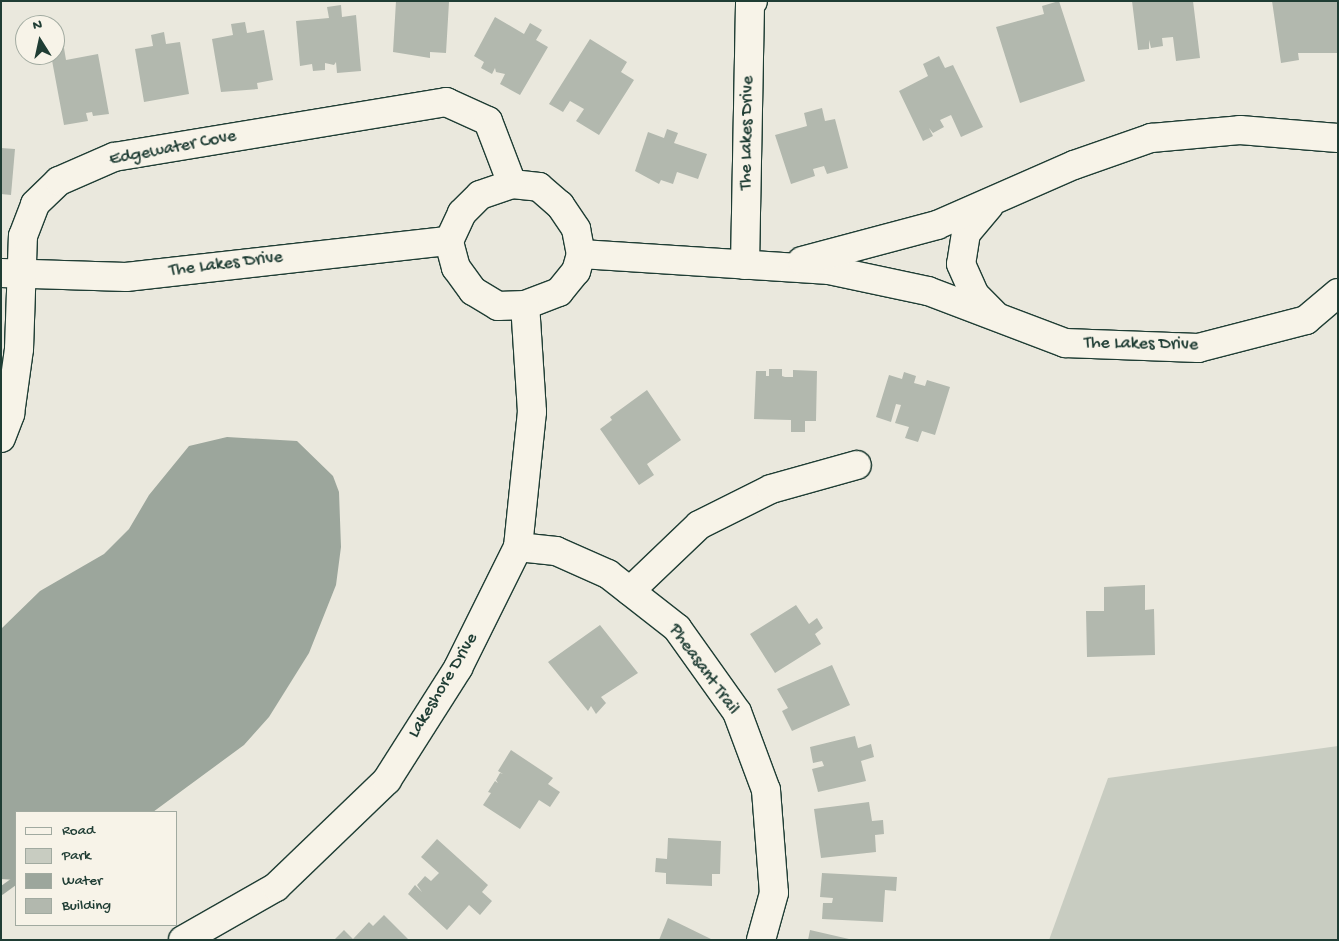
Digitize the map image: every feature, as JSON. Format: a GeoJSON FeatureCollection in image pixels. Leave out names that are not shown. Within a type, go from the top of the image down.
{"type":"FeatureCollection","features":[{"type":"Feature","properties":{"kind":"street","name":"The Lakes Drive"},"geometry":{"type":"LineString","coordinates":[[745,265],[750,4],[753,1]]}},
{"type":"Feature","properties":{"kind":"street","name":"Edgewater Cove"},"geometry":{"type":"LineString","coordinates":[[1,438],[10,414],[19,349],[12,273],[34,204],[59,181],[114,158],[446,102],[488,121],[512,184]]}},
{"type":"Feature","properties":{"kind":"street","name":"The Lakes Drive"},"geometry":{"type":"LineString","coordinates":[[781,267],[937,225],[1074,165],[1151,138],[1240,130],[1338,138]]}},
{"type":"Feature","properties":{"kind":"street"},"geometry":{"type":"LineString","coordinates":[[512,184],[539,187],[560,204],[576,229],[580,254],[576,271],[559,292],[525,305],[498,306],[472,291],[456,268],[449,241],[462,213],[480,195],[512,184]]}},
{"type":"Feature","properties":{"kind":"street","name":"The Lakes Drive"},"geometry":{"type":"LineString","coordinates":[[995,200],[966,233],[961,264],[975,295],[996,317]]}},
{"type":"Feature","properties":{"kind":"street","name":"The Lakes Drive"},"geometry":{"type":"LineString","coordinates":[[12,273],[126,277],[449,241]]}},
{"type":"Feature","properties":{"kind":"street","name":"The Lakes Drive"},"geometry":{"type":"LineString","coordinates":[[580,254],[829,270],[928,291],[1065,343],[1198,348],[1306,320],[1338,293]]}},
{"type":"Feature","properties":{"kind":"street","name":"Lakeshore Drive"},"geometry":{"type":"LineString","coordinates":[[183,940],[276,886],[387,780],[458,668],[518,546],[532,412],[525,305]]}},
{"type":"Feature","properties":{"kind":"street"},"geometry":{"type":"LineString","coordinates":[[630,591],[699,525],[771,489],[857,465]]}},
{"type":"Feature","properties":{"kind":"street","name":"Pheasant Trail"},"geometry":{"type":"LineString","coordinates":[[518,546],[556,551],[608,574],[677,628],[737,712],[766,790],[774,893],[761,940]]}},
{"type":"Feature","properties":{"kind":"green space"},"geometry":{"type":"Polygon","coordinates":[[[1338,746],[1338,940],[1049,940],[1108,778],[1338,746]]]}},
{"type":"Feature","properties":{"kind":"water"},"geometry":{"type":"Polygon","coordinates":[[[227,437],[297,441],[333,476],[339,492],[341,547],[336,585],[309,653],[269,717],[244,745],[154,811],[15,811],[15,880],[1,879],[1,629],[40,591],[104,554],[129,529],[149,495],[189,446],[227,437]]]}},
{"type":"Feature","properties":{"kind":"building"},"geometry":{"type":"Polygon","coordinates":[[[396,1],[449,2],[446,53],[430,52],[430,58],[393,52],[396,1]]]}},
{"type":"Feature","properties":{"kind":"building"},"geometry":{"type":"Polygon","coordinates":[[[1059,1],[1085,81],[1020,103],[996,27],[1044,14],[1042,6],[1059,1]]]}},
{"type":"Feature","properties":{"kind":"building"},"geometry":{"type":"Polygon","coordinates":[[[1132,1],[1193,1],[1200,58],[1176,61],[1173,37],[1162,38],[1163,46],[1151,48],[1149,40],[1149,49],[1138,50],[1132,1]]]}},
{"type":"Feature","properties":{"kind":"building"},"geometry":{"type":"Polygon","coordinates":[[[1272,1],[1338,1],[1338,53],[1298,53],[1299,60],[1281,63],[1272,1]]]}},
{"type":"Feature","properties":{"kind":"building"},"geometry":{"type":"Polygon","coordinates":[[[341,5],[342,17],[356,15],[361,71],[337,73],[336,62],[334,65],[325,63],[325,70],[313,71],[312,64],[300,66],[296,21],[329,18],[327,7],[341,5]]]}},
{"type":"Feature","properties":{"kind":"building"},"geometry":{"type":"Polygon","coordinates":[[[495,17],[524,34],[530,23],[542,30],[536,40],[548,47],[520,95],[500,84],[505,74],[496,72],[495,68],[492,74],[481,68],[484,62],[474,56],[495,17]]]}},
{"type":"Feature","properties":{"kind":"building"},"geometry":{"type":"Polygon","coordinates":[[[245,22],[247,33],[264,30],[273,80],[257,83],[258,89],[221,92],[212,39],[233,35],[231,24],[245,22]]]}},
{"type":"Feature","properties":{"kind":"building"},"geometry":{"type":"Polygon","coordinates":[[[164,32],[166,44],[180,42],[189,94],[144,102],[135,49],[153,46],[151,35],[164,32]]]}},
{"type":"Feature","properties":{"kind":"building"},"geometry":{"type":"Polygon","coordinates":[[[590,39],[627,62],[621,72],[634,80],[599,135],[576,121],[584,109],[570,101],[563,112],[549,104],[590,39]]]}},
{"type":"Feature","properties":{"kind":"building"},"geometry":{"type":"Polygon","coordinates":[[[65,54],[66,60],[98,54],[109,114],[93,116],[92,112],[86,113],[88,121],[64,125],[53,65],[65,65],[65,54]]]}},
{"type":"Feature","properties":{"kind":"building"},"geometry":{"type":"Polygon","coordinates":[[[939,56],[945,68],[953,65],[983,127],[961,137],[951,115],[940,120],[944,127],[933,133],[929,128],[933,136],[923,141],[899,91],[928,76],[923,64],[939,56]]]}},
{"type":"Feature","properties":{"kind":"building"},"geometry":{"type":"Polygon","coordinates":[[[822,108],[825,121],[835,119],[848,168],[827,174],[824,166],[813,169],[815,176],[791,184],[775,135],[807,126],[804,113],[822,108]]]}},
{"type":"Feature","properties":{"kind":"building"},"geometry":{"type":"Polygon","coordinates":[[[667,129],[678,133],[674,143],[707,154],[698,179],[677,172],[673,184],[661,180],[659,184],[635,171],[648,132],[664,138],[667,129]]]}},
{"type":"Feature","properties":{"kind":"building"},"geometry":{"type":"Polygon","coordinates":[[[1,148],[15,149],[11,195],[1,194],[1,148]]]}},
{"type":"Feature","properties":{"kind":"building"},"geometry":{"type":"Polygon","coordinates":[[[769,369],[782,369],[782,376],[785,377],[793,377],[793,370],[817,371],[816,421],[805,421],[805,432],[791,432],[791,420],[754,419],[756,371],[766,371],[766,376],[769,376],[769,369]]]}},
{"type":"Feature","properties":{"kind":"building"},"geometry":{"type":"Polygon","coordinates":[[[904,372],[916,376],[914,383],[925,386],[927,380],[950,387],[935,435],[922,431],[918,442],[905,438],[909,427],[895,423],[901,405],[896,404],[891,422],[876,417],[889,375],[902,379],[904,372]]]}},
{"type":"Feature","properties":{"kind":"building"},"geometry":{"type":"Polygon","coordinates":[[[647,390],[681,440],[647,464],[654,475],[639,485],[600,429],[612,420],[610,417],[647,390]]]}},
{"type":"Feature","properties":{"kind":"building"},"geometry":{"type":"Polygon","coordinates":[[[1145,585],[1145,610],[1154,609],[1155,655],[1087,657],[1086,611],[1104,611],[1104,587],[1145,585]]]}},
{"type":"Feature","properties":{"kind":"building"},"geometry":{"type":"Polygon","coordinates":[[[796,605],[809,624],[817,618],[823,628],[815,634],[821,644],[775,673],[750,634],[796,605]]]}},
{"type":"Feature","properties":{"kind":"building"},"geometry":{"type":"Polygon","coordinates":[[[600,625],[638,673],[601,697],[606,703],[596,714],[591,706],[588,711],[548,662],[600,625]]]}},
{"type":"Feature","properties":{"kind":"building"},"geometry":{"type":"Polygon","coordinates":[[[832,665],[850,705],[792,731],[782,711],[788,708],[777,689],[832,665]]]}},
{"type":"Feature","properties":{"kind":"building"},"geometry":{"type":"Polygon","coordinates":[[[855,736],[858,748],[871,744],[874,757],[861,761],[866,781],[818,792],[812,769],[824,766],[822,761],[813,763],[810,747],[855,736]]]}},
{"type":"Feature","properties":{"kind":"building"},"geometry":{"type":"Polygon","coordinates":[[[511,750],[553,778],[548,784],[560,792],[550,807],[539,800],[520,829],[483,805],[491,793],[488,792],[495,781],[498,783],[496,780],[500,773],[503,774],[498,771],[511,750]]]}},
{"type":"Feature","properties":{"kind":"building"},"geometry":{"type":"Polygon","coordinates":[[[869,802],[872,821],[883,820],[884,834],[875,835],[876,852],[821,858],[814,809],[869,802]]]}},
{"type":"Feature","properties":{"kind":"building"},"geometry":{"type":"Polygon","coordinates":[[[668,838],[721,841],[720,874],[712,874],[712,886],[666,884],[666,873],[655,872],[656,858],[667,859],[668,838]]]}},
{"type":"Feature","properties":{"kind":"building"},"geometry":{"type":"Polygon","coordinates":[[[437,839],[488,885],[482,892],[492,901],[480,915],[469,905],[447,930],[408,894],[415,885],[422,892],[417,885],[425,876],[431,881],[439,873],[421,857],[437,839]]]}},
{"type":"Feature","properties":{"kind":"building"},"geometry":{"type":"Polygon","coordinates":[[[822,873],[897,877],[896,891],[885,890],[883,922],[822,919],[823,903],[832,903],[833,898],[820,897],[822,873]]]}},
{"type":"Feature","properties":{"kind":"building"},"geometry":{"type":"Polygon","coordinates":[[[384,915],[409,940],[334,940],[344,930],[353,939],[369,922],[373,926],[384,915]]]}},
{"type":"Feature","properties":{"kind":"building"},"geometry":{"type":"Polygon","coordinates":[[[668,918],[713,940],[659,940],[668,918]]]}},
{"type":"Feature","properties":{"kind":"building"},"geometry":{"type":"Polygon","coordinates":[[[810,930],[849,939],[808,940],[810,930]]]}},
{"type":"Feature","properties":{"kind":"waterway"},"geometry":{"type":"LineString","coordinates":[[1,891],[15,881]]}}]}
